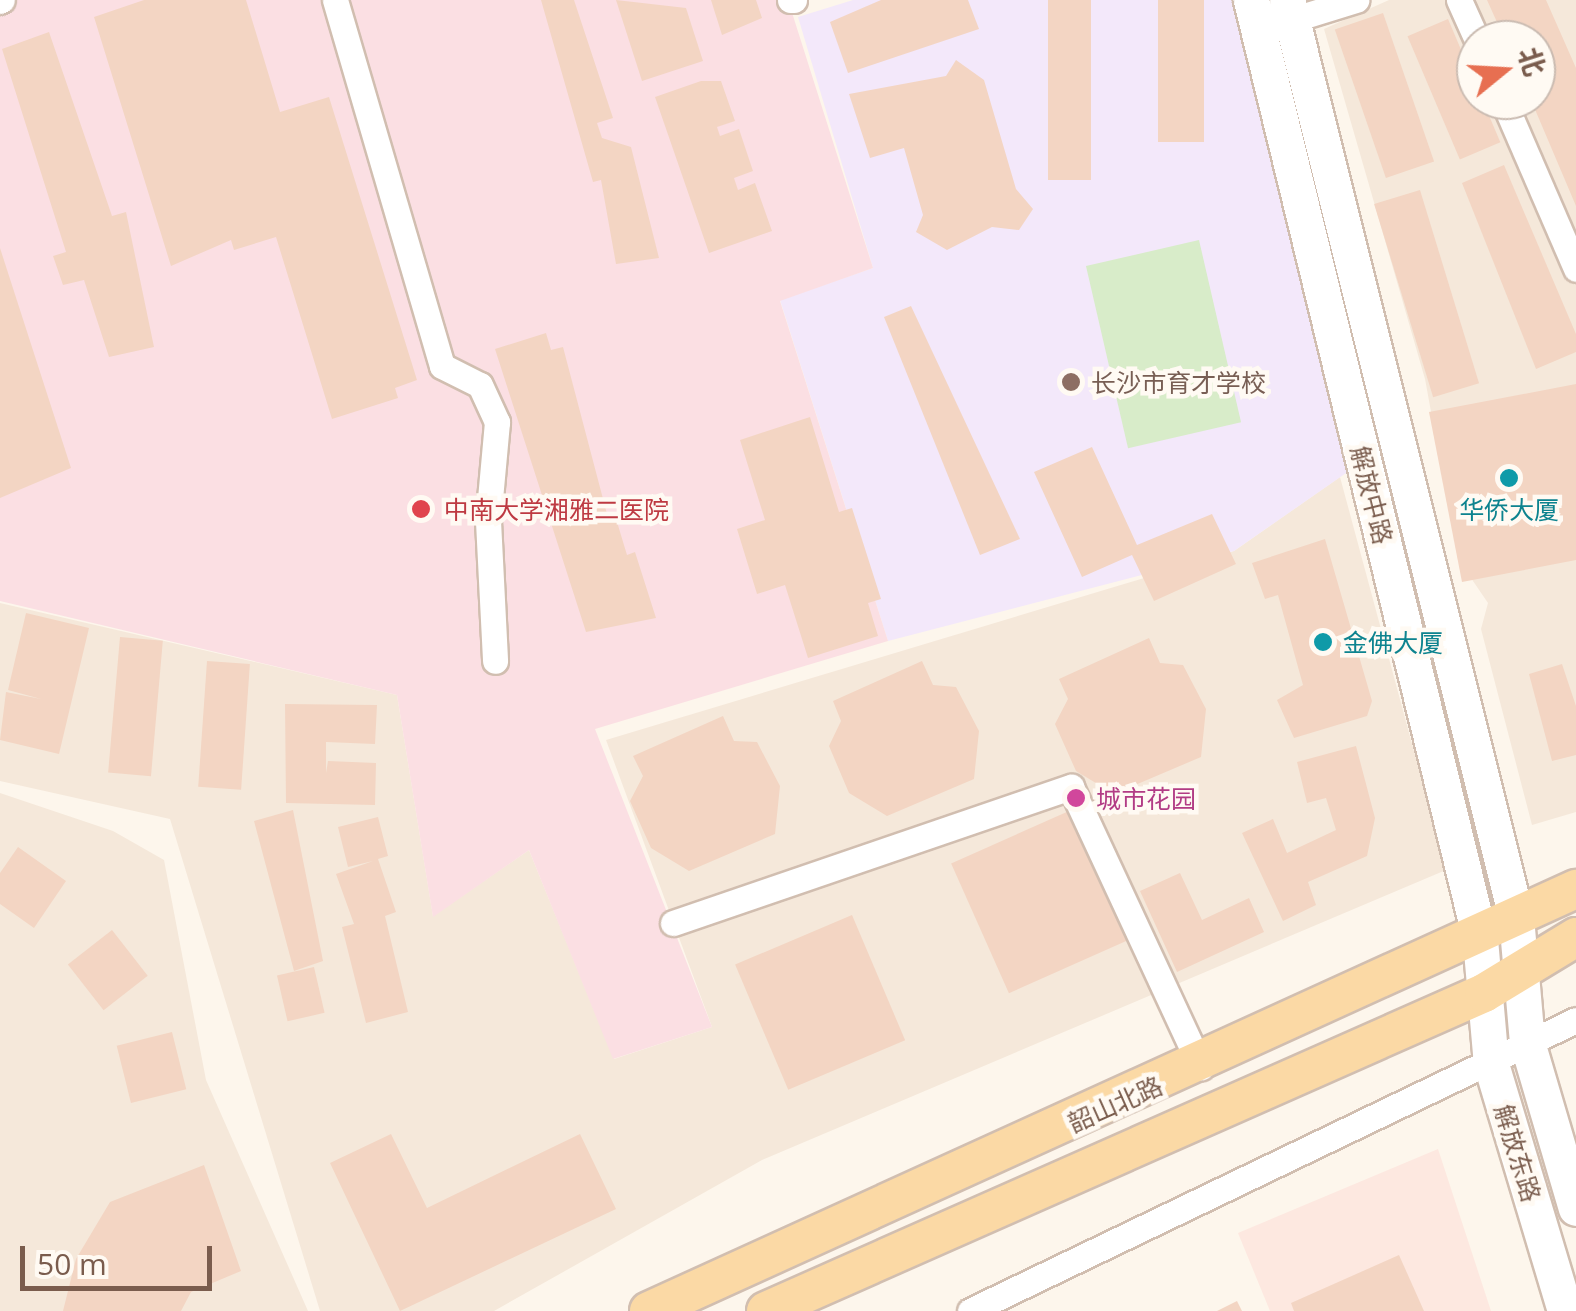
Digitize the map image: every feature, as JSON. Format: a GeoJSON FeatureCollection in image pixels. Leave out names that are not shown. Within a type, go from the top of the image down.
{"type":"FeatureCollection","features":[{"type":"Feature","properties":{"kind":"main road","name":"解放中路"},"geometry":{"type":"LineString","coordinates":[[1272,12],[1516,916],[1524,967]]}},
{"type":"Feature","properties":{"kind":"main road","name":"解放中路"},"geometry":{"type":"LineString","coordinates":[[1272,12],[1480,940],[1484,993]]}},
{"type":"Feature","properties":{"kind":"main road","name":"韶山北路"},"geometry":{"type":"LineString","coordinates":[[650,1311],[1480,940],[1516,916],[1576,889]]}},
{"type":"Feature","properties":{"kind":"main road","name":"韶山北路"},"geometry":{"type":"LineString","coordinates":[[766,1311],[1484,993],[1576,937]]}},
{"type":"Feature","properties":{"kind":"main road","name":"解放东路"},"geometry":{"type":"LineString","coordinates":[[1524,967],[1527,1042],[1576,1208]]}},
{"type":"Feature","properties":{"kind":"main road","name":"解放东路"},"geometry":{"type":"LineString","coordinates":[[1484,993],[1491,1064],[1565,1311]]}},
{"type":"Feature","properties":{"kind":"street"},"geometry":{"type":"LineString","coordinates":[[335,0],[442,366],[480,385],[497,422],[488,521],[494,660]]}},
{"type":"Feature","properties":{"kind":"street"},"geometry":{"type":"LineString","coordinates":[[1272,12],[1356,0]]}},
{"type":"Feature","properties":{"kind":"street"},"geometry":{"type":"LineString","coordinates":[[1512,120],[1576,269]]}},
{"type":"Feature","properties":{"kind":"street"},"geometry":{"type":"LineString","coordinates":[[673,923],[1071,787],[1201,1067]]}},
{"type":"Feature","properties":{"kind":"street"},"geometry":{"type":"LineString","coordinates":[[970,1311],[1576,1020]]}},
{"type":"Feature","properties":{"kind":"shaded area","name":"中南大学湘雅二医院"},"geometry":{"type":"Polygon","coordinates":[[[0,0],[788,0],[873,268],[780,301],[888,641],[595,729],[712,1027],[613,1059],[529,850],[433,917],[397,695],[0,601],[0,0]]]}},
{"type":"Feature","properties":{"kind":"shaded area","name":"长沙市育才学校"},"geometry":{"type":"Polygon","coordinates":[[[853,0],[1235,0],[1359,464],[1234,551],[888,641],[780,300],[873,268],[798,17],[853,0]]]}},
{"type":"Feature","properties":{"kind":"shaded area"},"geometry":{"type":"Polygon","coordinates":[[[1389,0],[1576,0],[1576,812],[1532,825],[1481,629],[1488,603],[1458,559],[1425,379],[1324,29],[1389,0]]]}},
{"type":"Feature","properties":{"kind":"shaded area"},"geometry":{"type":"Polygon","coordinates":[[[1340,477],[1446,870],[762,1160],[494,1311],[320,1311],[170,819],[0,781],[0,603],[397,695],[433,916],[529,850],[614,1059],[712,1027],[606,740],[1234,551],[1340,477]]]}},
{"type":"Feature","properties":{"kind":"shaded area"},"geometry":{"type":"Polygon","coordinates":[[[0,793],[113,831],[164,860],[206,1080],[308,1311],[0,1311],[0,793]]]}},
{"type":"Feature","properties":{"kind":"shaded area"},"geometry":{"type":"Polygon","coordinates":[[[1438,1149],[1491,1311],[1270,1311],[1238,1233],[1438,1149]]]}},
{"type":"Feature","properties":{"kind":"green space"},"geometry":{"type":"Polygon","coordinates":[[[1199,240],[1241,422],[1128,448],[1086,266],[1199,240]]]}},
{"type":"Feature","properties":{"kind":"building"},"geometry":{"type":"Polygon","coordinates":[[[144,0],[246,0],[280,112],[329,97],[417,380],[395,388],[398,398],[332,419],[276,237],[234,250],[231,240],[171,266],[94,17],[144,0]]]}},
{"type":"Feature","properties":{"kind":"building"},"geometry":{"type":"Polygon","coordinates":[[[541,0],[574,0],[613,118],[597,123],[602,138],[631,147],[659,258],[616,264],[601,180],[593,182],[541,0]]]}},
{"type":"Feature","properties":{"kind":"building"},"geometry":{"type":"Polygon","coordinates":[[[616,0],[686,8],[703,61],[642,81],[616,0]]]}},
{"type":"Feature","properties":{"kind":"building"},"geometry":{"type":"Polygon","coordinates":[[[711,0],[756,0],[762,18],[722,35],[711,0]]]}},
{"type":"Feature","properties":{"kind":"building"},"geometry":{"type":"Polygon","coordinates":[[[881,0],[968,0],[979,29],[848,73],[830,22],[881,0]]]}},
{"type":"Feature","properties":{"kind":"building"},"geometry":{"type":"Polygon","coordinates":[[[1048,0],[1091,0],[1091,180],[1048,180],[1048,0]]]}},
{"type":"Feature","properties":{"kind":"building"},"geometry":{"type":"Polygon","coordinates":[[[1158,0],[1204,0],[1204,142],[1158,142],[1158,0]]]}},
{"type":"Feature","properties":{"kind":"building"},"geometry":{"type":"Polygon","coordinates":[[[1487,0],[1546,0],[1555,20],[1496,20],[1487,0]]]}},
{"type":"Feature","properties":{"kind":"building"},"geometry":{"type":"Polygon","coordinates":[[[1383,13],[1434,161],[1386,178],[1335,30],[1383,13]]]}},
{"type":"Feature","properties":{"kind":"building"},"geometry":{"type":"Polygon","coordinates":[[[1448,19],[1456,38],[1456,120],[1491,120],[1500,142],[1460,160],[1407,36],[1448,19]]]}},
{"type":"Feature","properties":{"kind":"building"},"geometry":{"type":"Polygon","coordinates":[[[1556,23],[1576,68],[1576,206],[1539,120],[1556,120],[1556,23]]]}},
{"type":"Feature","properties":{"kind":"building"},"geometry":{"type":"Polygon","coordinates":[[[49,32],[112,216],[126,212],[154,347],[109,357],[84,280],[63,285],[53,256],[66,252],[2,49],[49,32]]]}},
{"type":"Feature","properties":{"kind":"building"},"geometry":{"type":"Polygon","coordinates":[[[956,60],[984,80],[1016,189],[1033,209],[1019,230],[992,227],[947,250],[916,232],[923,215],[904,148],[870,158],[849,94],[946,76],[956,60]]]}},
{"type":"Feature","properties":{"kind":"building"},"geometry":{"type":"Polygon","coordinates":[[[701,81],[721,81],[735,121],[717,127],[720,136],[739,129],[753,171],[734,178],[738,190],[755,183],[772,231],[709,253],[655,97],[701,81]]]}},
{"type":"Feature","properties":{"kind":"building"},"geometry":{"type":"Polygon","coordinates":[[[1504,165],[1576,334],[1576,352],[1536,369],[1462,183],[1504,165]]]}},
{"type":"Feature","properties":{"kind":"building"},"geometry":{"type":"Polygon","coordinates":[[[1420,190],[1479,383],[1433,397],[1374,204],[1420,190]]]}},
{"type":"Feature","properties":{"kind":"building"},"geometry":{"type":"Polygon","coordinates":[[[0,248],[71,468],[0,498],[0,248]]]}},
{"type":"Feature","properties":{"kind":"building"},"geometry":{"type":"Polygon","coordinates":[[[911,306],[1020,539],[980,555],[884,317],[911,306]]]}},
{"type":"Feature","properties":{"kind":"building"},"geometry":{"type":"Polygon","coordinates":[[[546,333],[551,350],[563,347],[607,514],[614,512],[627,555],[635,552],[656,618],[586,632],[495,349],[546,333]]]}},
{"type":"Feature","properties":{"kind":"building","name":"华侨大厦"},"geometry":{"type":"Polygon","coordinates":[[[1576,384],[1576,560],[1462,582],[1429,412],[1576,384]]]}},
{"type":"Feature","properties":{"kind":"building"},"geometry":{"type":"Polygon","coordinates":[[[810,417],[839,512],[852,508],[881,599],[868,603],[878,636],[808,658],[785,585],[757,594],[737,529],[765,520],[740,440],[810,417]]]}},
{"type":"Feature","properties":{"kind":"building"},"geometry":{"type":"Polygon","coordinates":[[[1092,447],[1137,545],[1212,514],[1236,564],[1154,601],[1132,555],[1082,577],[1034,472],[1092,447]]]}},
{"type":"Feature","properties":{"kind":"building","name":"金佛大厦"},"geometry":{"type":"Polygon","coordinates":[[[1325,539],[1372,701],[1367,716],[1294,738],[1277,700],[1303,685],[1278,595],[1265,599],[1252,563],[1325,539]]]}},
{"type":"Feature","properties":{"kind":"building"},"geometry":{"type":"Polygon","coordinates":[[[26,613],[89,628],[59,754],[0,740],[6,692],[41,699],[8,690],[26,613]]]}},
{"type":"Feature","properties":{"kind":"building"},"geometry":{"type":"Polygon","coordinates":[[[120,637],[163,641],[151,776],[108,772],[120,637]]]}},
{"type":"Feature","properties":{"kind":"building"},"geometry":{"type":"Polygon","coordinates":[[[1149,638],[1160,663],[1183,665],[1206,709],[1201,757],[1114,794],[1076,771],[1055,724],[1068,699],[1059,679],[1149,638]]]}},
{"type":"Feature","properties":{"kind":"building"},"geometry":{"type":"Polygon","coordinates":[[[207,661],[250,664],[241,790],[198,787],[207,661]]]}},
{"type":"Feature","properties":{"kind":"building"},"geometry":{"type":"Polygon","coordinates":[[[922,661],[933,685],[956,687],[979,731],[974,779],[887,816],[849,793],[829,746],[841,721],[833,701],[922,661]]]}},
{"type":"Feature","properties":{"kind":"building"},"geometry":{"type":"Polygon","coordinates":[[[1562,664],[1576,706],[1576,755],[1552,761],[1529,674],[1562,664]]]}},
{"type":"Feature","properties":{"kind":"building"},"geometry":{"type":"Polygon","coordinates":[[[285,704],[377,705],[375,744],[326,742],[326,773],[328,761],[376,763],[375,805],[286,803],[285,704]]]}},
{"type":"Feature","properties":{"kind":"building"},"geometry":{"type":"Polygon","coordinates":[[[723,716],[734,741],[757,742],[780,786],[775,834],[689,871],[651,848],[630,801],[643,776],[633,756],[723,716]]]}},
{"type":"Feature","properties":{"kind":"building"},"geometry":{"type":"Polygon","coordinates":[[[1356,746],[1375,818],[1367,856],[1308,882],[1316,905],[1283,921],[1242,833],[1273,819],[1287,853],[1336,830],[1326,798],[1307,803],[1297,762],[1356,746]]]}},
{"type":"Feature","properties":{"kind":"building"},"geometry":{"type":"Polygon","coordinates":[[[293,810],[323,961],[294,971],[254,821],[293,810]]]}},
{"type":"Feature","properties":{"kind":"building"},"geometry":{"type":"Polygon","coordinates":[[[1069,811],[1127,941],[1009,993],[951,863],[1069,811]]]}},
{"type":"Feature","properties":{"kind":"building"},"geometry":{"type":"Polygon","coordinates":[[[378,817],[388,856],[378,859],[396,912],[385,916],[408,1012],[366,1023],[342,927],[354,924],[336,874],[373,861],[348,867],[338,827],[378,817]]]}},
{"type":"Feature","properties":{"kind":"building"},"geometry":{"type":"Polygon","coordinates":[[[18,847],[66,881],[34,928],[0,904],[0,873],[18,847]]]}},
{"type":"Feature","properties":{"kind":"building"},"geometry":{"type":"Polygon","coordinates":[[[1180,873],[1202,920],[1249,898],[1264,932],[1177,972],[1140,891],[1180,873]]]}},
{"type":"Feature","properties":{"kind":"building"},"geometry":{"type":"Polygon","coordinates":[[[852,915],[905,1040],[788,1090],[735,965],[852,915]]]}},
{"type":"Feature","properties":{"kind":"building"},"geometry":{"type":"Polygon","coordinates":[[[112,930],[148,976],[104,1010],[68,964],[112,930]]]}},
{"type":"Feature","properties":{"kind":"building"},"geometry":{"type":"Polygon","coordinates":[[[314,967],[325,1013],[288,1021],[277,976],[314,967]]]}},
{"type":"Feature","properties":{"kind":"building"},"geometry":{"type":"Polygon","coordinates":[[[172,1032],[186,1089],[131,1103],[117,1046],[172,1032]]]}},
{"type":"Feature","properties":{"kind":"building"},"geometry":{"type":"Polygon","coordinates":[[[391,1134],[427,1208],[580,1134],[616,1209],[400,1311],[330,1163],[391,1134]]]}},
{"type":"Feature","properties":{"kind":"building"},"geometry":{"type":"Polygon","coordinates":[[[204,1165],[241,1271],[191,1292],[181,1311],[63,1311],[76,1259],[110,1202],[204,1165]]]}},
{"type":"Feature","properties":{"kind":"building"},"geometry":{"type":"Polygon","coordinates":[[[1399,1255],[1424,1311],[1294,1311],[1291,1303],[1399,1255]]]}},
{"type":"Feature","properties":{"kind":"building"},"geometry":{"type":"Polygon","coordinates":[[[1237,1301],[1242,1311],[1217,1311],[1237,1301]]]}},
{"type":"Feature","properties":{"kind":"place","name":"长沙市育才学校"},"geometry":{"type":"Point","coordinates":[1071,382]}},
{"type":"Feature","properties":{"kind":"place","name":"华侨大厦"},"geometry":{"type":"Point","coordinates":[1509,478]}},
{"type":"Feature","properties":{"kind":"place","name":"中南大学湘雅二医院"},"geometry":{"type":"Point","coordinates":[421,509]}},
{"type":"Feature","properties":{"kind":"place","name":"金佛大厦"},"geometry":{"type":"Point","coordinates":[1323,642]}},
{"type":"Feature","properties":{"kind":"place","name":"城市花园"},"geometry":{"type":"Point","coordinates":[1076,798]}}]}
